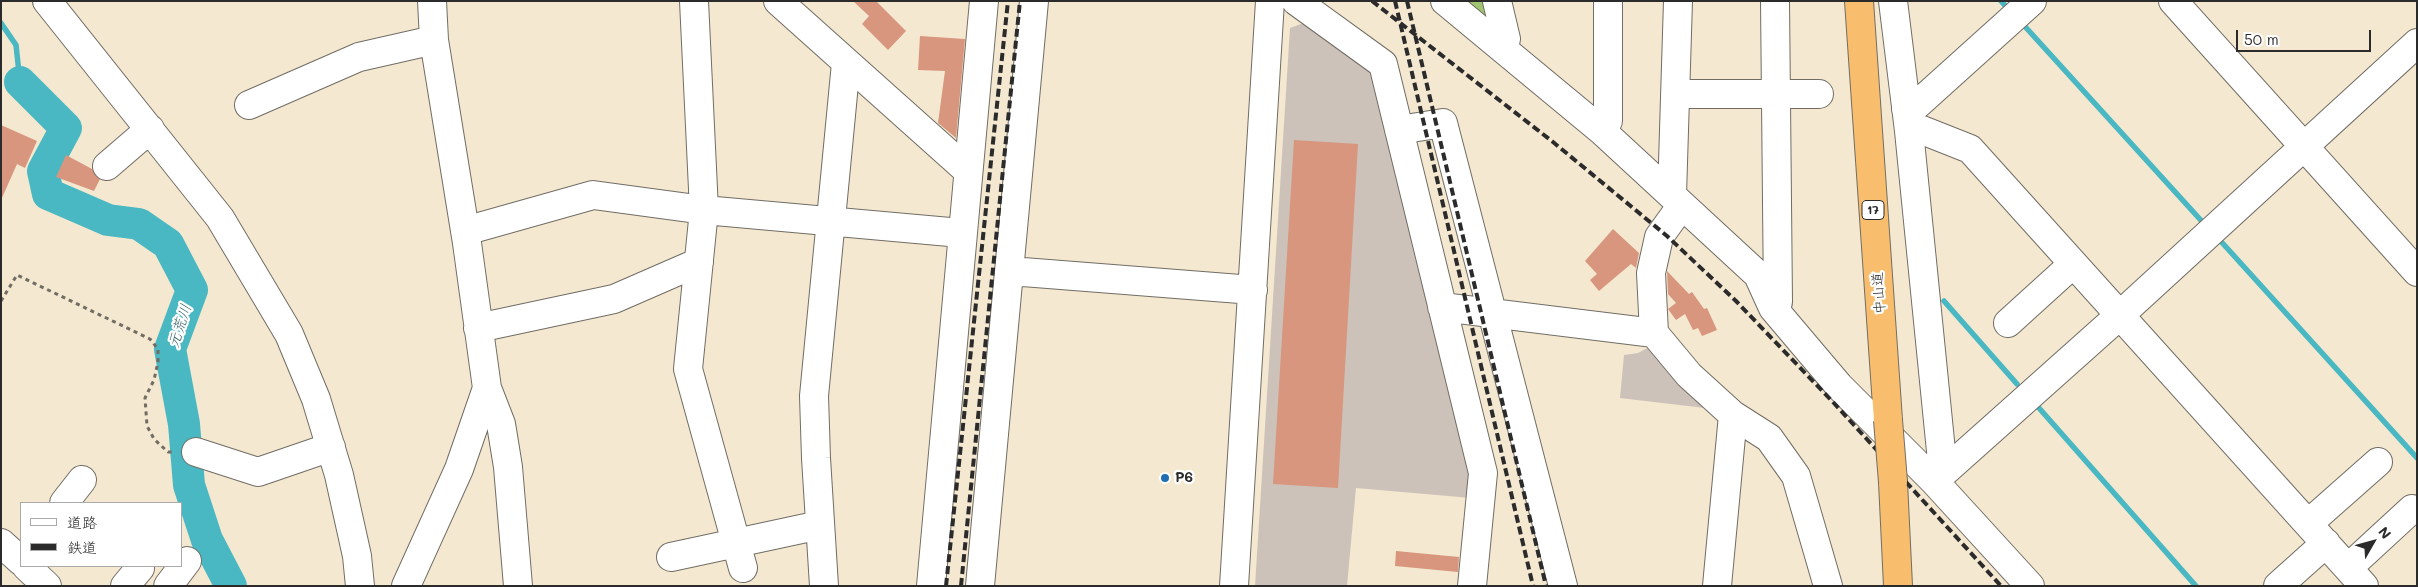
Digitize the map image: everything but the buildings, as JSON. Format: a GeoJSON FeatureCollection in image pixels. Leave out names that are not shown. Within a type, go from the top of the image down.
{"type":"FeatureCollection","features":[{"type":"Feature","properties":{"kind":"highway","name":"中山道"},"geometry":{"type":"LineString","coordinates":[[1859,1],[1893,482],[1898,586]]}},
{"type":"Feature","properties":{"kind":"street"},"geometry":{"type":"LineString","coordinates":[[432,1],[434,40],[487,388],[501,424],[508,467],[518,586]]}},
{"type":"Feature","properties":{"kind":"street"},"geometry":{"type":"LineString","coordinates":[[694,1],[704,210],[688,369],[740,556]]}},
{"type":"Feature","properties":{"kind":"street"},"geometry":{"type":"LineString","coordinates":[[778,1],[968,171]]}},
{"type":"Feature","properties":{"kind":"street"},"geometry":{"type":"LineString","coordinates":[[931,586],[961,233],[984,1]]}},
{"type":"Feature","properties":{"kind":"street"},"geometry":{"type":"LineString","coordinates":[[980,586],[1034,1]]}},
{"type":"Feature","properties":{"kind":"street"},"geometry":{"type":"LineString","coordinates":[[1234,586],[1270,1]]}},
{"type":"Feature","properties":{"kind":"street"},"geometry":{"type":"LineString","coordinates":[[1296,1],[1383,64],[1483,473],[1472,586]]}},
{"type":"Feature","properties":{"kind":"street"},"geometry":{"type":"LineString","coordinates":[[1445,1],[1602,131],[1758,275],[1773,308],[1839,386],[1938,476],[2030,586]]}},
{"type":"Feature","properties":{"kind":"street"},"geometry":{"type":"LineString","coordinates":[[1497,1],[1506,39],[1501,46]]}},
{"type":"Feature","properties":{"kind":"street"},"geometry":{"type":"LineString","coordinates":[[1602,131],[1608,121],[1608,1]]}},
{"type":"Feature","properties":{"kind":"street"},"geometry":{"type":"LineString","coordinates":[[1678,1],[1675,94],[1677,200],[1659,237],[1651,273],[1650,291],[1654,333],[1689,375],[1732,415],[1769,438],[1796,476],[1828,586]]}},
{"type":"Feature","properties":{"kind":"street"},"geometry":{"type":"LineString","coordinates":[[1773,308],[1778,302],[1775,1]]}},
{"type":"Feature","properties":{"kind":"street"},"geometry":{"type":"LineString","coordinates":[[1893,1],[1907,120],[1938,476]]}},
{"type":"Feature","properties":{"kind":"street"},"geometry":{"type":"LineString","coordinates":[[1907,120],[1913,108],[2032,1]]}},
{"type":"Feature","properties":{"kind":"street"},"geometry":{"type":"LineString","coordinates":[[2173,1],[2417,272]]}},
{"type":"Feature","properties":{"kind":"street"},"geometry":{"type":"LineString","coordinates":[[53,3],[220,218],[289,334],[316,399],[339,475],[357,556],[360,586]]}},
{"type":"Feature","properties":{"kind":"street"},"geometry":{"type":"LineString","coordinates":[[249,105],[359,57],[434,40]]}},
{"type":"Feature","properties":{"kind":"street"},"geometry":{"type":"LineString","coordinates":[[1938,476],[2120,315],[2417,43]]}},
{"type":"Feature","properties":{"kind":"street"},"geometry":{"type":"LineString","coordinates":[[824,586],[814,396],[846,63]]}},
{"type":"Feature","properties":{"kind":"street"},"geometry":{"type":"LineString","coordinates":[[1675,94],[1819,94]]}},
{"type":"Feature","properties":{"kind":"street"},"geometry":{"type":"LineString","coordinates":[[1907,120],[1922,130],[1970,149],[2356,577],[2412,509]]}},
{"type":"Feature","properties":{"kind":"street"},"geometry":{"type":"LineString","coordinates":[[1399,130],[1443,123],[1563,586]]}},
{"type":"Feature","properties":{"kind":"street"},"geometry":{"type":"LineString","coordinates":[[107,166],[150,129]]}},
{"type":"Feature","properties":{"kind":"street"},"geometry":{"type":"LineString","coordinates":[[464,231],[593,195],[704,210],[961,233]]}},
{"type":"Feature","properties":{"kind":"street"},"geometry":{"type":"LineString","coordinates":[[478,328],[614,299],[699,262]]}},
{"type":"Feature","properties":{"kind":"street"},"geometry":{"type":"LineString","coordinates":[[2008,323],[2073,264]]}},
{"type":"Feature","properties":{"kind":"street"},"geometry":{"type":"LineString","coordinates":[[1010,271],[1252,290]]}},
{"type":"Feature","properties":{"kind":"street"},"geometry":{"type":"LineString","coordinates":[[1442,307],[1654,333]]}},
{"type":"Feature","properties":{"kind":"street"},"geometry":{"type":"LineString","coordinates":[[406,586],[459,469],[487,388]]}},
{"type":"Feature","properties":{"kind":"street"},"geometry":{"type":"LineString","coordinates":[[1717,586],[1732,415]]}},
{"type":"Feature","properties":{"kind":"street"},"geometry":{"type":"LineString","coordinates":[[189,452],[258,472],[331,447]]}},
{"type":"Feature","properties":{"kind":"street"},"geometry":{"type":"LineString","coordinates":[[2278,586],[2317,533],[2378,462]]}},
{"type":"Feature","properties":{"kind":"street"},"geometry":{"type":"LineString","coordinates":[[65,502],[82,480]]}},
{"type":"Feature","properties":{"kind":"street"},"geometry":{"type":"LineString","coordinates":[[671,557],[740,556],[820,525]]}},
{"type":"Feature","properties":{"kind":"street"},"geometry":{"type":"LineString","coordinates":[[1,543],[20,560]]}},
{"type":"Feature","properties":{"kind":"street"},"geometry":{"type":"LineString","coordinates":[[168,586],[187,561]]}},
{"type":"Feature","properties":{"kind":"street"},"geometry":{"type":"LineString","coordinates":[[27,567],[47,586]]}},
{"type":"Feature","properties":{"kind":"path"},"geometry":{"type":"LineString","coordinates":[[1,301],[17,275],[150,339],[158,349],[158,362],[154,380],[145,398],[146,426],[154,438],[168,452],[189,452]]}},
{"type":"Feature","properties":{"kind":"shaded area"},"geometry":{"type":"Polygon","coordinates":[[[1312,20],[1377,67],[1473,481],[1471,498],[1356,488],[1347,586],[1255,586],[1290,28],[1312,20]]]}},
{"type":"Feature","properties":{"kind":"shaded area"},"geometry":{"type":"Polygon","coordinates":[[[1653,345],[1705,408],[1620,398],[1624,355],[1638,353],[1653,345]]]}},
{"type":"Feature","properties":{"kind":"green space"},"geometry":{"type":"Polygon","coordinates":[[[1457,1],[1488,1],[1491,10],[1479,19],[1457,1]]]}},
{"type":"Feature","properties":{"kind":"waterway"},"geometry":{"type":"LineString","coordinates":[[2001,1],[2010,11]]}},
{"type":"Feature","properties":{"kind":"waterway"},"geometry":{"type":"LineString","coordinates":[[2020,21],[2207,227]]}},
{"type":"Feature","properties":{"kind":"waterway","name":"元荒川"},"geometry":{"type":"LineString","coordinates":[[1,23],[16,45],[20,82]]}},
{"type":"Feature","properties":{"kind":"waterway","name":"元荒川"},"geometry":{"type":"LineString","coordinates":[[20,82],[66,128],[43,171],[48,194],[108,220],[139,224],[168,244],[192,290],[170,349],[184,424],[189,485],[207,540],[231,586]]}},
{"type":"Feature","properties":{"kind":"waterway"},"geometry":{"type":"LineString","coordinates":[[2217,237],[2417,458]]}},
{"type":"Feature","properties":{"kind":"waterway"},"geometry":{"type":"LineString","coordinates":[[1944,301],[2017,384]]}},
{"type":"Feature","properties":{"kind":"waterway"},"geometry":{"type":"LineString","coordinates":[[2039,408],[2196,586]]}},
{"type":"Feature","properties":{"kind":"railway"},"geometry":{"type":"LineString","coordinates":[[946,586],[1008,1]]}},
{"type":"Feature","properties":{"kind":"railway"},"geometry":{"type":"LineString","coordinates":[[961,586],[1020,1]]}},
{"type":"Feature","properties":{"kind":"railway"},"geometry":{"type":"LineString","coordinates":[[1372,1],[1553,142],[1667,236],[1736,301],[1832,401],[2001,586]]}},
{"type":"Feature","properties":{"kind":"railway"},"geometry":{"type":"LineString","coordinates":[[1395,1],[1533,586]]}},
{"type":"Feature","properties":{"kind":"railway"},"geometry":{"type":"LineString","coordinates":[[1407,1],[1546,586]]}},
{"type":"Feature","properties":{"kind":"place","name":"P6"},"geometry":{"type":"Point","coordinates":[1165,478]}}]}
